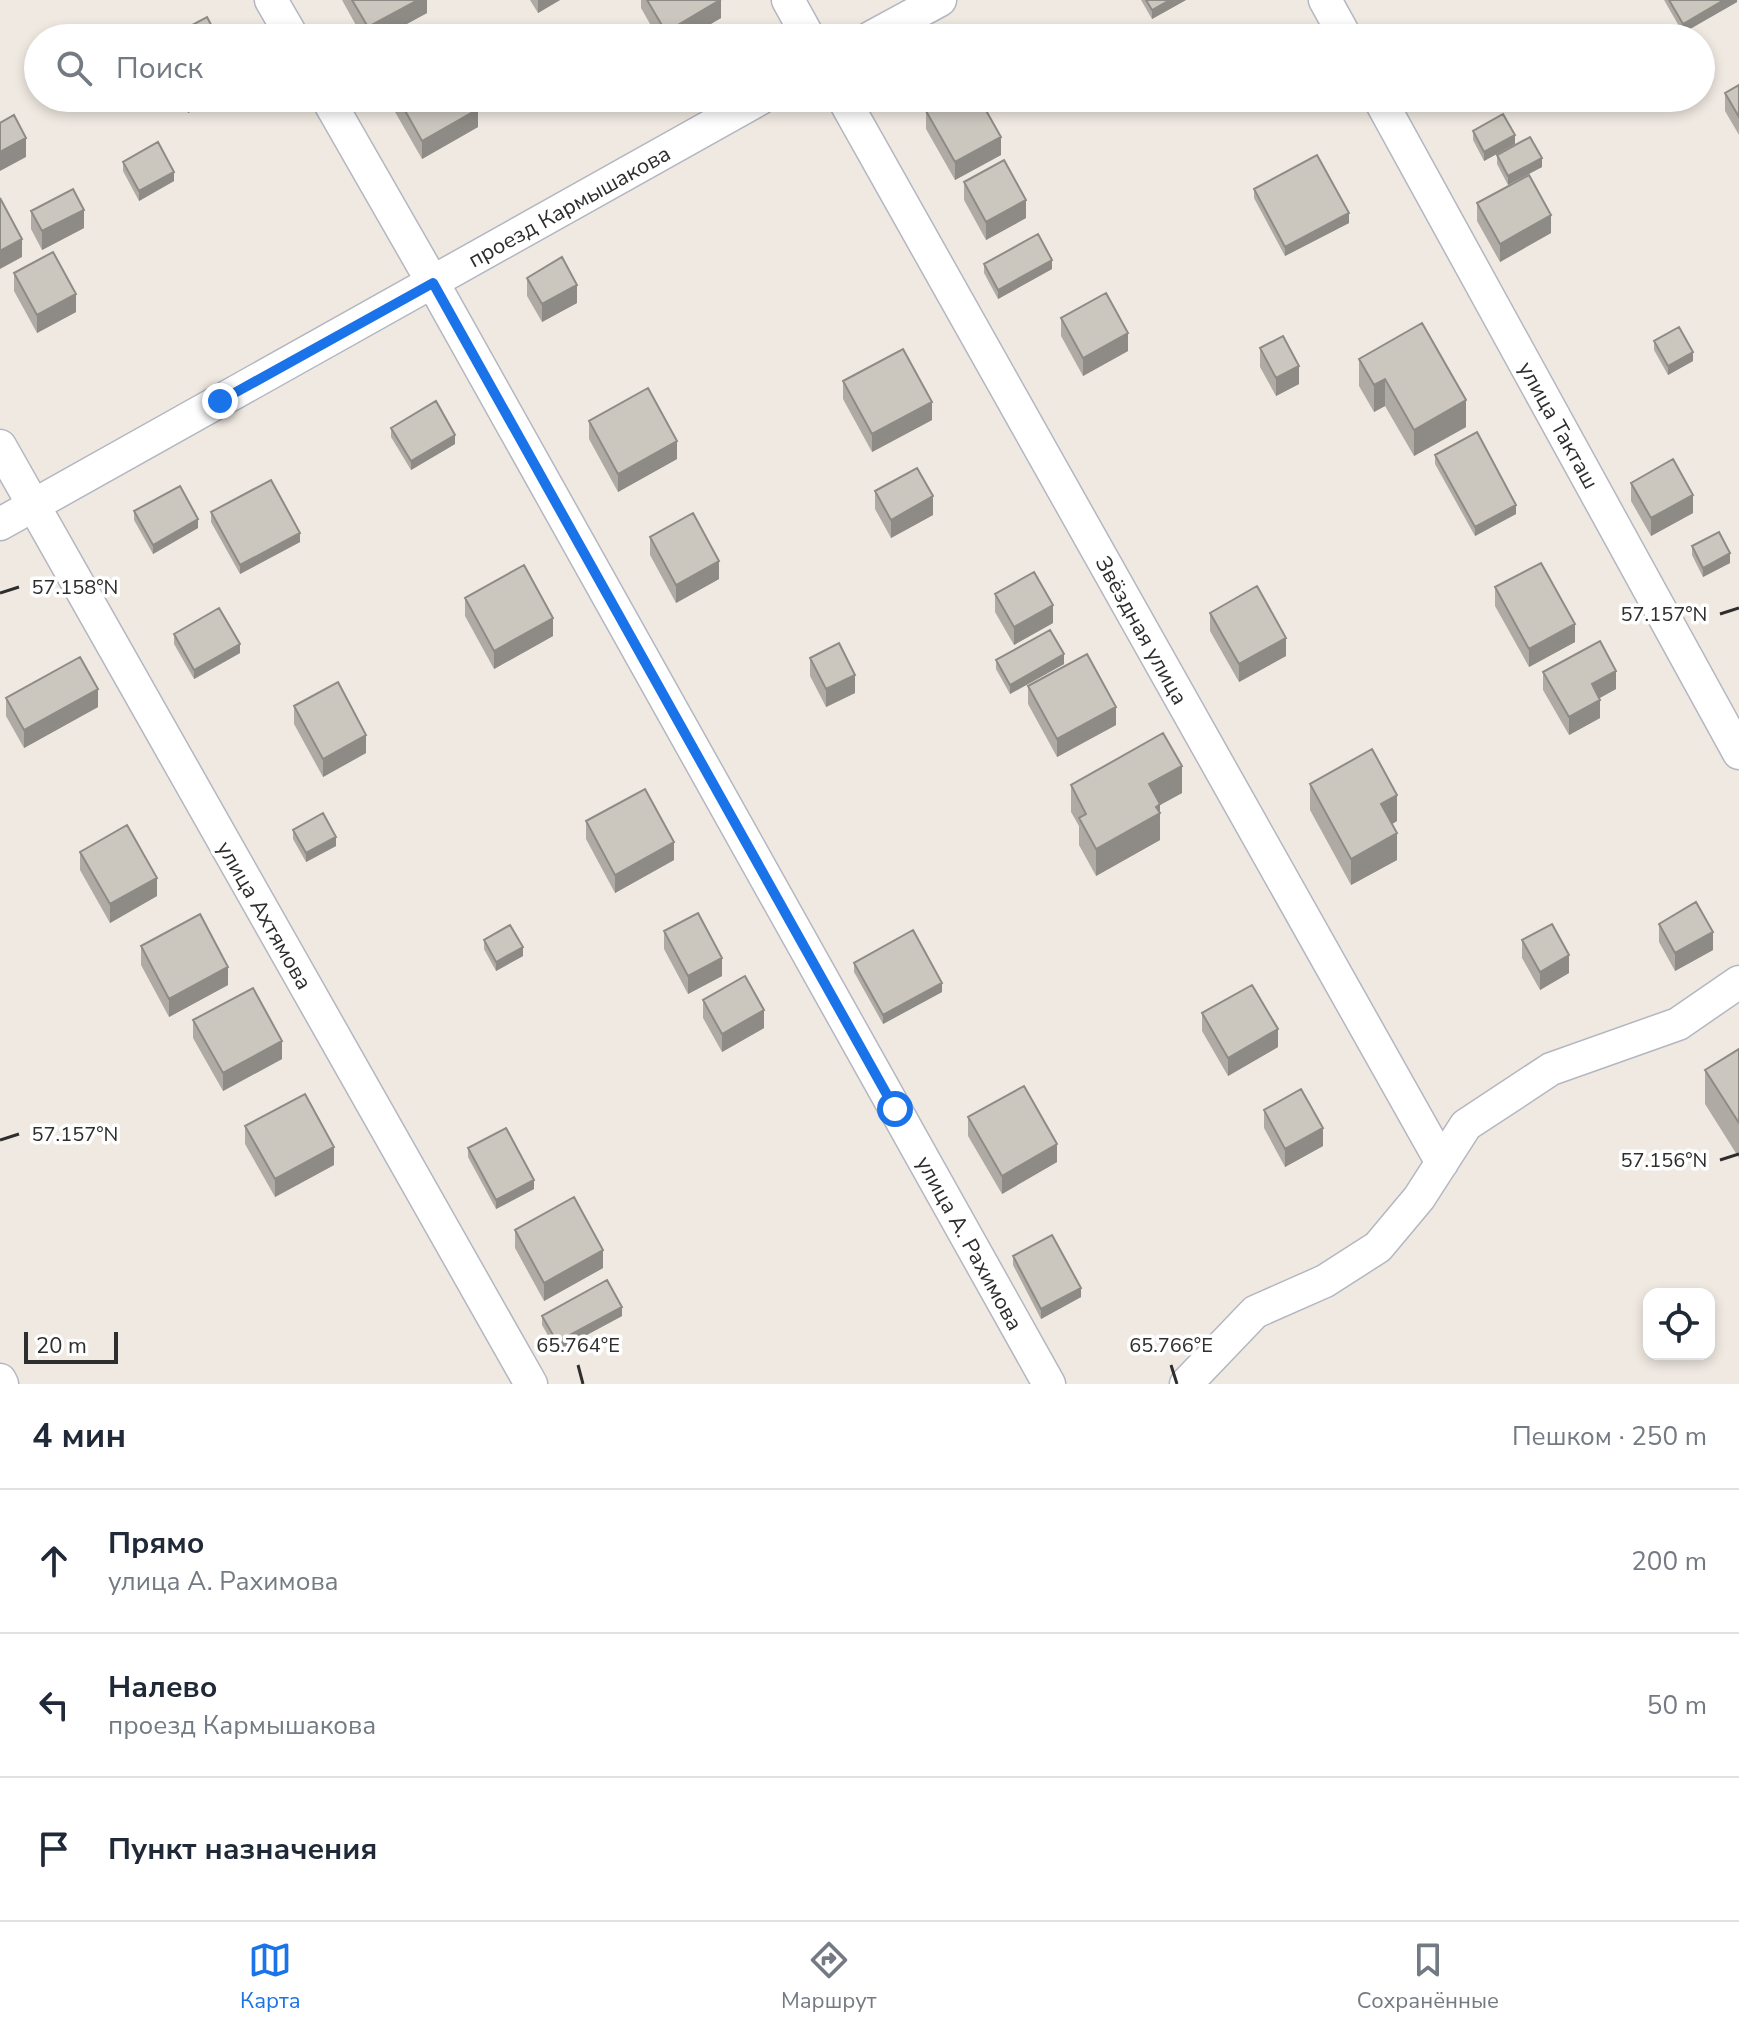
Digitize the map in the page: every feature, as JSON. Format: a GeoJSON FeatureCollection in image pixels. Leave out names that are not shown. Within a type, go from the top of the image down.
{"type":"FeatureCollection","features":[{"type":"Feature","properties":{"kind":"street"},"geometry":{"type":"LineString","coordinates":[[271,0],[285,24]]}},
{"type":"Feature","properties":{"kind":"street"},"geometry":{"type":"LineString","coordinates":[[788,0],[801,24]]}},
{"type":"Feature","properties":{"kind":"street"},"geometry":{"type":"LineString","coordinates":[[896,24],[940,0]]}},
{"type":"Feature","properties":{"kind":"street"},"geometry":{"type":"LineString","coordinates":[[1325,0],[1338,24]]}},
{"type":"Feature","properties":{"kind":"street","name":"улица А. Рахимова"},"geometry":{"type":"LineString","coordinates":[[335,112],[1049,1384]]}},
{"type":"Feature","properties":{"kind":"street","name":"проезд Кармышакова"},"geometry":{"type":"LineString","coordinates":[[0,524],[736,112]]}},
{"type":"Feature","properties":{"kind":"street","name":"Звёздная улица"},"geometry":{"type":"LineString","coordinates":[[851,112],[1442,1163]]}},
{"type":"Feature","properties":{"kind":"street","name":"улица Такташ"},"geometry":{"type":"LineString","coordinates":[[1387,112],[1739,753]]}},
{"type":"Feature","properties":{"kind":"street","name":"улица Ахтямова"},"geometry":{"type":"LineString","coordinates":[[0,446],[531,1384]]}},
{"type":"Feature","properties":{"kind":"street"},"geometry":{"type":"LineString","coordinates":[[1186,1384],[1255,1312],[1325,1281],[1378,1247],[1419,1198],[1466,1125],[1551,1069],[1678,1024],[1739,982]]}},
{"type":"Feature","properties":{"kind":"building"},"geometry":{"type":"Polygon","coordinates":[[[352,0],[418,0],[374,24],[366,24],[352,0]]]}},
{"type":"Feature","properties":{"kind":"building"},"geometry":{"type":"Polygon","coordinates":[[[647,0],[720,0],[680,24],[661,24],[647,0]]]}},
{"type":"Feature","properties":{"kind":"building"},"geometry":{"type":"Polygon","coordinates":[[[1146,0],[1170,0],[1152,10],[1146,0]]]}},
{"type":"Feature","properties":{"kind":"building"},"geometry":{"type":"Polygon","coordinates":[[[1669,0],[1724,0],[1683,24],[1669,0]]]}},
{"type":"Feature","properties":{"kind":"building"},"geometry":{"type":"Polygon","coordinates":[[[207,17],[211,24],[194,24],[207,17]]]}},
{"type":"Feature","properties":{"kind":"building"},"geometry":{"type":"Polygon","coordinates":[[[1739,85],[1739,117],[1725,93],[1739,85]]]}},
{"type":"Feature","properties":{"kind":"building"},"geometry":{"type":"Polygon","coordinates":[[[406,112],[473,112],[422,141],[406,112]]]}},
{"type":"Feature","properties":{"kind":"building"},"geometry":{"type":"Polygon","coordinates":[[[927,112],[987,112],[1001,137],[955,162],[927,112]]]}},
{"type":"Feature","properties":{"kind":"building"},"geometry":{"type":"Polygon","coordinates":[[[1503,114],[1515,135],[1484,152],[1473,131],[1503,114]]]}},
{"type":"Feature","properties":{"kind":"building"},"geometry":{"type":"Polygon","coordinates":[[[14,115],[26,138],[0,152],[0,123],[14,115]]]}},
{"type":"Feature","properties":{"kind":"building"},"geometry":{"type":"Polygon","coordinates":[[[1530,137],[1542,158],[1508,176],[1497,155],[1530,137]]]}},
{"type":"Feature","properties":{"kind":"building"},"geometry":{"type":"Polygon","coordinates":[[[158,142],[174,172],[139,191],[123,162],[158,142]]]}},
{"type":"Feature","properties":{"kind":"building"},"geometry":{"type":"Polygon","coordinates":[[[1317,155],[1349,213],[1285,247],[1254,189],[1317,155]]]}},
{"type":"Feature","properties":{"kind":"building"},"geometry":{"type":"Polygon","coordinates":[[[1004,160],[1026,200],[986,222],[964,182],[1004,160]]]}},
{"type":"Feature","properties":{"kind":"building"},"geometry":{"type":"Polygon","coordinates":[[[1529,175],[1551,215],[1500,244],[1477,203],[1529,175]]]}},
{"type":"Feature","properties":{"kind":"building"},"geometry":{"type":"Polygon","coordinates":[[[73,189],[84,210],[42,231],[31,211],[73,189]]]}},
{"type":"Feature","properties":{"kind":"building"},"geometry":{"type":"Polygon","coordinates":[[[0,198],[22,239],[0,251],[0,198]]]}},
{"type":"Feature","properties":{"kind":"building"},"geometry":{"type":"Polygon","coordinates":[[[1038,234],[1052,260],[998,290],[984,264],[1038,234]]]}},
{"type":"Feature","properties":{"kind":"building"},"geometry":{"type":"Polygon","coordinates":[[[53,252],[76,294],[37,315],[14,273],[53,252]]]}},
{"type":"Feature","properties":{"kind":"building"},"geometry":{"type":"Polygon","coordinates":[[[562,257],[577,285],[542,304],[527,278],[562,257]]]}},
{"type":"Feature","properties":{"kind":"building"},"geometry":{"type":"Polygon","coordinates":[[[1106,293],[1128,333],[1083,358],[1061,318],[1106,293]]]}},
{"type":"Feature","properties":{"kind":"building"},"geometry":{"type":"Polygon","coordinates":[[[1422,323],[1466,400],[1414,430],[1385,379],[1374,385],[1359,359],[1422,323]]]}},
{"type":"Feature","properties":{"kind":"building"},"geometry":{"type":"Polygon","coordinates":[[[1679,327],[1693,352],[1668,366],[1654,341],[1679,327]]]}},
{"type":"Feature","properties":{"kind":"building"},"geometry":{"type":"Polygon","coordinates":[[[1283,336],[1299,366],[1276,378],[1260,348],[1283,336]]]}},
{"type":"Feature","properties":{"kind":"building"},"geometry":{"type":"Polygon","coordinates":[[[903,349],[932,402],[872,434],[843,381],[903,349]]]}},
{"type":"Feature","properties":{"kind":"building"},"geometry":{"type":"Polygon","coordinates":[[[648,388],[677,441],[618,474],[589,421],[648,388]]]}},
{"type":"Feature","properties":{"kind":"building"},"geometry":{"type":"Polygon","coordinates":[[[436,401],[455,435],[411,461],[391,428],[436,401]]]}},
{"type":"Feature","properties":{"kind":"building"},"geometry":{"type":"Polygon","coordinates":[[[1477,432],[1516,505],[1475,527],[1435,455],[1477,432]]]}},
{"type":"Feature","properties":{"kind":"building"},"geometry":{"type":"Polygon","coordinates":[[[1673,459],[1693,495],[1651,518],[1631,483],[1673,459]]]}},
{"type":"Feature","properties":{"kind":"building"},"geometry":{"type":"Polygon","coordinates":[[[917,468],[933,496],[891,520],[875,491],[917,468]]]}},
{"type":"Feature","properties":{"kind":"building"},"geometry":{"type":"Polygon","coordinates":[[[271,480],[300,533],[240,565],[211,512],[271,480]]]}},
{"type":"Feature","properties":{"kind":"building"},"geometry":{"type":"Polygon","coordinates":[[[180,486],[198,519],[153,545],[134,511],[180,486]]]}},
{"type":"Feature","properties":{"kind":"building"},"geometry":{"type":"Polygon","coordinates":[[[693,513],[719,561],[676,585],[650,537],[693,513]]]}},
{"type":"Feature","properties":{"kind":"building"},"geometry":{"type":"Polygon","coordinates":[[[1719,532],[1730,553],[1703,568],[1692,546],[1719,532]]]}},
{"type":"Feature","properties":{"kind":"building"},"geometry":{"type":"Polygon","coordinates":[[[1541,563],[1575,624],[1529,649],[1495,587],[1541,563]]]}},
{"type":"Feature","properties":{"kind":"building"},"geometry":{"type":"Polygon","coordinates":[[[524,565],[553,618],[494,651],[465,598],[524,565]]]}},
{"type":"Feature","properties":{"kind":"building"},"geometry":{"type":"Polygon","coordinates":[[[1034,572],[1053,605],[1014,627],[995,594],[1034,572]]]}},
{"type":"Feature","properties":{"kind":"building"},"geometry":{"type":"Polygon","coordinates":[[[1257,586],[1286,638],[1239,664],[1210,613],[1257,586]]]}},
{"type":"Feature","properties":{"kind":"building"},"geometry":{"type":"Polygon","coordinates":[[[219,608],[240,644],[194,670],[174,634],[219,608]]]}},
{"type":"Feature","properties":{"kind":"building"},"geometry":{"type":"Polygon","coordinates":[[[1050,630],[1064,654],[1010,685],[996,660],[1050,630]]]}},
{"type":"Feature","properties":{"kind":"building"},"geometry":{"type":"Polygon","coordinates":[[[1600,641],[1616,671],[1592,684],[1600,700],[1569,717],[1543,672],[1600,641]]]}},
{"type":"Feature","properties":{"kind":"building"},"geometry":{"type":"Polygon","coordinates":[[[839,643],[855,675],[826,689],[810,658],[839,643]]]}},
{"type":"Feature","properties":{"kind":"building"},"geometry":{"type":"Polygon","coordinates":[[[1087,654],[1116,707],[1057,739],[1028,686],[1087,654]]]}},
{"type":"Feature","properties":{"kind":"building"},"geometry":{"type":"Polygon","coordinates":[[[80,657],[98,689],[24,730],[6,698],[80,657]]]}},
{"type":"Feature","properties":{"kind":"building"},"geometry":{"type":"Polygon","coordinates":[[[338,682],[366,735],[323,759],[294,706],[338,682]]]}},
{"type":"Feature","properties":{"kind":"building"},"geometry":{"type":"Polygon","coordinates":[[[1163,733],[1182,766],[1149,784],[1160,804],[1156,807],[1160,813],[1096,849],[1079,818],[1086,814],[1071,785],[1163,733]]]}},
{"type":"Feature","properties":{"kind":"building"},"geometry":{"type":"Polygon","coordinates":[[[1372,749],[1397,795],[1381,804],[1397,833],[1351,859],[1310,784],[1372,749]]]}},
{"type":"Feature","properties":{"kind":"building"},"geometry":{"type":"Polygon","coordinates":[[[645,789],[674,842],[615,875],[586,821],[645,789]]]}},
{"type":"Feature","properties":{"kind":"building"},"geometry":{"type":"Polygon","coordinates":[[[323,813],[336,837],[306,853],[293,830],[323,813]]]}},
{"type":"Feature","properties":{"kind":"building"},"geometry":{"type":"Polygon","coordinates":[[[127,825],[157,878],[110,904],[80,852],[127,825]]]}},
{"type":"Feature","properties":{"kind":"building"},"geometry":{"type":"Polygon","coordinates":[[[1696,902],[1713,932],[1675,953],[1659,924],[1696,902]]]}},
{"type":"Feature","properties":{"kind":"building"},"geometry":{"type":"Polygon","coordinates":[[[698,913],[722,958],[688,976],[664,931],[698,913]]]}},
{"type":"Feature","properties":{"kind":"building"},"geometry":{"type":"Polygon","coordinates":[[[200,914],[228,967],[169,999],[141,946],[200,914]]]}},
{"type":"Feature","properties":{"kind":"building"},"geometry":{"type":"Polygon","coordinates":[[[1552,924],[1569,955],[1540,972],[1522,940],[1552,924]]]}},
{"type":"Feature","properties":{"kind":"building"},"geometry":{"type":"Polygon","coordinates":[[[510,925],[523,947],[496,962],[484,940],[510,925]]]}},
{"type":"Feature","properties":{"kind":"building"},"geometry":{"type":"Polygon","coordinates":[[[913,930],[942,983],[883,1015],[854,963],[913,930]]]}},
{"type":"Feature","properties":{"kind":"building"},"geometry":{"type":"Polygon","coordinates":[[[745,976],[764,1010],[722,1034],[703,1000],[745,976]]]}},
{"type":"Feature","properties":{"kind":"building"},"geometry":{"type":"Polygon","coordinates":[[[1252,985],[1278,1029],[1228,1058],[1202,1013],[1252,985]]]}},
{"type":"Feature","properties":{"kind":"building"},"geometry":{"type":"Polygon","coordinates":[[[253,988],[282,1041],[223,1073],[193,1020],[253,988]]]}},
{"type":"Feature","properties":{"kind":"building"},"geometry":{"type":"Polygon","coordinates":[[[1739,1049],[1739,1123],[1705,1070],[1739,1049]]]}},
{"type":"Feature","properties":{"kind":"building"},"geometry":{"type":"Polygon","coordinates":[[[1024,1086],[1057,1144],[1002,1176],[968,1117],[1024,1086]]]}},
{"type":"Feature","properties":{"kind":"building"},"geometry":{"type":"Polygon","coordinates":[[[1301,1089],[1323,1128],[1285,1149],[1264,1110],[1301,1089]]]}},
{"type":"Feature","properties":{"kind":"building"},"geometry":{"type":"Polygon","coordinates":[[[305,1094],[334,1147],[275,1179],[245,1126],[305,1094]]]}},
{"type":"Feature","properties":{"kind":"building"},"geometry":{"type":"Polygon","coordinates":[[[506,1128],[534,1180],[496,1200],[468,1148],[506,1128]]]}},
{"type":"Feature","properties":{"kind":"building"},"geometry":{"type":"Polygon","coordinates":[[[574,1197],[603,1250],[544,1283],[515,1230],[574,1197]]]}},
{"type":"Feature","properties":{"kind":"building"},"geometry":{"type":"Polygon","coordinates":[[[1052,1235],[1081,1288],[1041,1309],[1013,1256],[1052,1235]]]}},
{"type":"Feature","properties":{"kind":"building"},"geometry":{"type":"Polygon","coordinates":[[[607,1280],[622,1307],[557,1342],[542,1316],[607,1280]]]}},
{"type":"Feature","properties":{"kind":"route"},"geometry":{"type":"LineString","coordinates":[[220,401],[433,283],[895,1109]]}}]}
